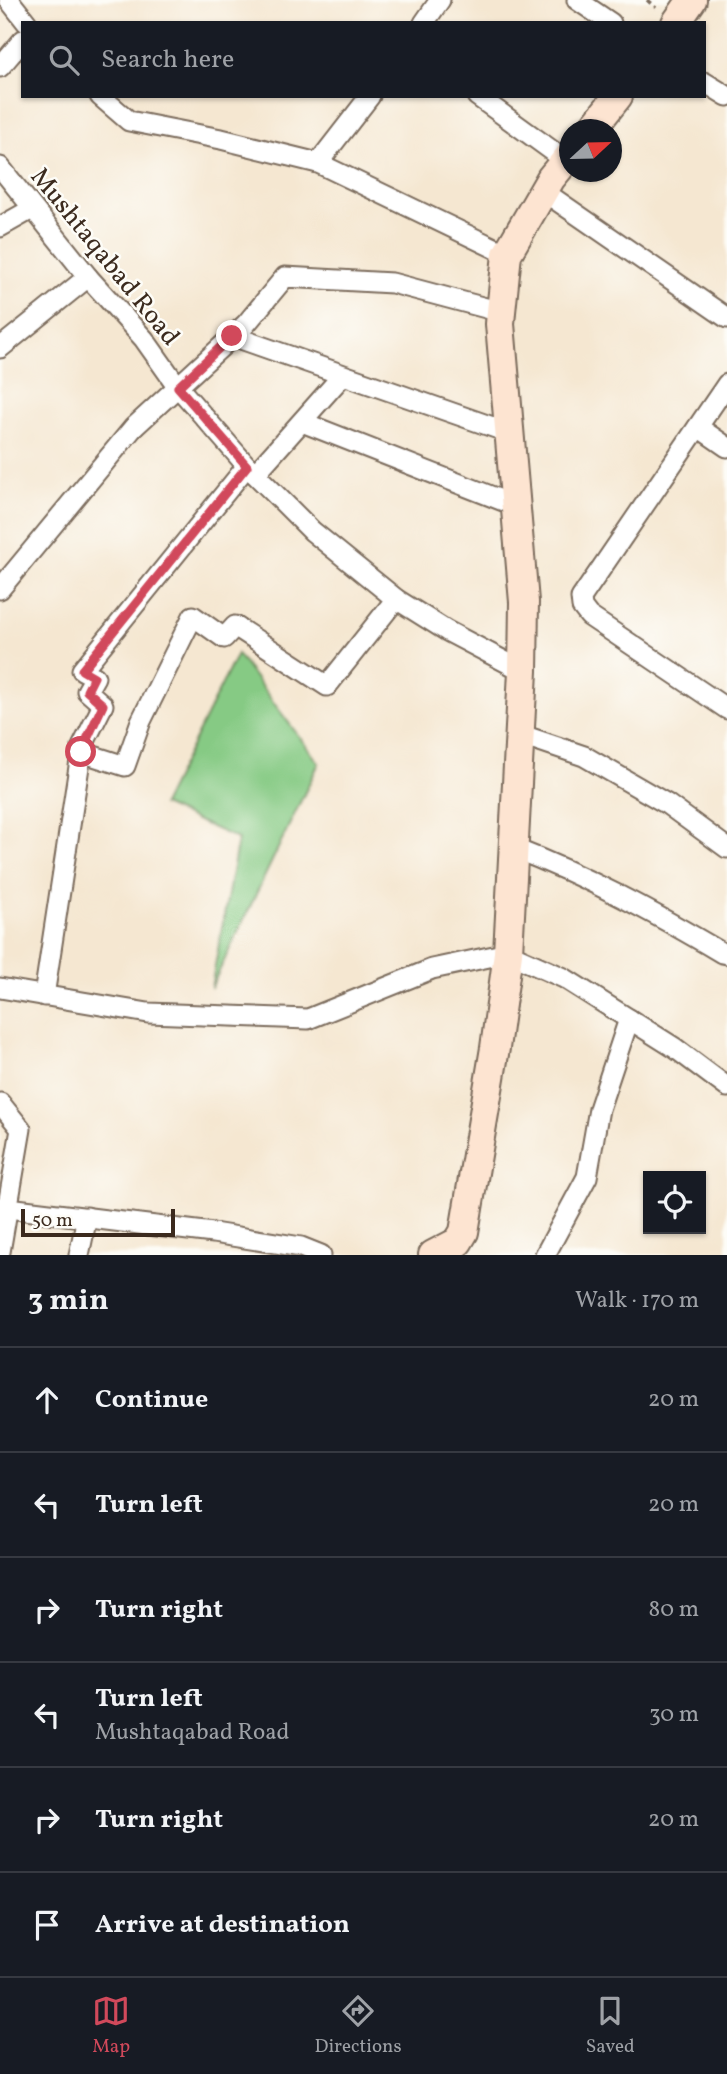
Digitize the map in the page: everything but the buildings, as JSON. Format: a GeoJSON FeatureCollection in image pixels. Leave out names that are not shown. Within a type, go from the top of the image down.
{"type":"FeatureCollection","features":[{"type":"Feature","properties":{"kind":"street"},"geometry":{"type":"LineString","coordinates":[[9,0],[26,21]]}},
{"type":"Feature","properties":{"kind":"street"},"geometry":{"type":"LineString","coordinates":[[425,21],[440,0]]}},
{"type":"Feature","properties":{"kind":"street"},"geometry":{"type":"LineString","coordinates":[[577,0],[608,21]]}},
{"type":"Feature","properties":{"kind":"street"},"geometry":{"type":"LineString","coordinates":[[677,21],[692,0]]}},
{"type":"Feature","properties":{"kind":"street"},"geometry":{"type":"LineString","coordinates":[[0,67],[21,42]]}},
{"type":"Feature","properties":{"kind":"street"},"geometry":{"type":"LineString","coordinates":[[706,83],[727,96]]}},
{"type":"Feature","properties":{"kind":"street"},"geometry":{"type":"LineString","coordinates":[[102,98],[129,121],[221,139],[318,163],[507,254]]}},
{"type":"Feature","properties":{"kind":"street"},"geometry":{"type":"LineString","coordinates":[[318,163],[368,98]]}},
{"type":"Feature","properties":{"kind":"street"},"geometry":{"type":"LineString","coordinates":[[480,98],[559,152]]}},
{"type":"Feature","properties":{"kind":"street"},"geometry":{"type":"LineString","coordinates":[[600,119],[616,98]]}},
{"type":"Feature","properties":{"kind":"street","name":"Mushtaqabad Road"},"geometry":{"type":"LineString","coordinates":[[0,167],[88,277],[144,339],[178,387],[251,470],[312,531],[397,600],[447,631],[523,671]]}},
{"type":"Feature","properties":{"kind":"street"},"geometry":{"type":"LineString","coordinates":[[433,1255],[458,1241],[464,1232],[508,953],[523,671],[524,602],[500,324],[507,254],[543,191],[559,169]]}},
{"type":"Feature","properties":{"kind":"street"},"geometry":{"type":"LineString","coordinates":[[543,191],[727,318]]}},
{"type":"Feature","properties":{"kind":"street"},"geometry":{"type":"LineString","coordinates":[[0,227],[32,209]]}},
{"type":"Feature","properties":{"kind":"street"},"geometry":{"type":"LineString","coordinates":[[0,348],[88,277]]}},
{"type":"Feature","properties":{"kind":"street"},"geometry":{"type":"LineString","coordinates":[[0,589],[133,428],[232,336],[285,277],[392,283],[501,312]]}},
{"type":"Feature","properties":{"kind":"street"},"geometry":{"type":"LineString","coordinates":[[232,336],[510,433]]}},
{"type":"Feature","properties":{"kind":"street"},"geometry":{"type":"LineString","coordinates":[[44,996],[81,752],[103,705],[87,691],[94,677],[82,670],[251,470],[302,422],[342,376]]}},
{"type":"Feature","properties":{"kind":"street"},"geometry":{"type":"LineString","coordinates":[[727,384],[581,598],[582,607],[589,616],[727,709]]}},
{"type":"Feature","properties":{"kind":"street"},"geometry":{"type":"LineString","coordinates":[[302,422],[516,506]]}},
{"type":"Feature","properties":{"kind":"street"},"geometry":{"type":"LineString","coordinates":[[698,427],[727,447]]}},
{"type":"Feature","properties":{"kind":"street"},"geometry":{"type":"LineString","coordinates":[[81,752],[125,766],[141,721],[193,616],[224,638],[235,626],[327,687],[397,600]]}},
{"type":"Feature","properties":{"kind":"street"},"geometry":{"type":"LineString","coordinates":[[519,734],[584,756],[667,804],[727,848]]}},
{"type":"Feature","properties":{"kind":"street"},"geometry":{"type":"LineString","coordinates":[[513,848],[568,869],[727,954]]}},
{"type":"Feature","properties":{"kind":"street"},"geometry":{"type":"LineString","coordinates":[[0,988],[148,1013],[308,1019],[432,969],[508,953],[564,978],[675,1048],[727,1087]]}},
{"type":"Feature","properties":{"kind":"street"},"geometry":{"type":"LineString","coordinates":[[545,1255],[587,1177],[599,1109],[629,1019]]}},
{"type":"Feature","properties":{"kind":"street"},"geometry":{"type":"LineString","coordinates":[[0,1103],[20,1129],[4,1206],[0,1252]]}},
{"type":"Feature","properties":{"kind":"street"},"geometry":{"type":"LineString","coordinates":[[4,1206],[301,1247],[321,1255]]}},
{"type":"Feature","properties":{"kind":"street"},"geometry":{"type":"LineString","coordinates":[[79,1255],[88,1216]]}},
{"type":"Feature","properties":{"kind":"green space"},"geometry":{"type":"Polygon","coordinates":[[[237,654],[319,763],[211,988],[238,839],[162,805],[237,654]]]}},
{"type":"Feature","properties":{"kind":"route"},"geometry":{"type":"LineString","coordinates":[[81,752],[103,705],[87,691],[94,677],[82,670],[247,466],[178,387],[232,336]]}}]}
